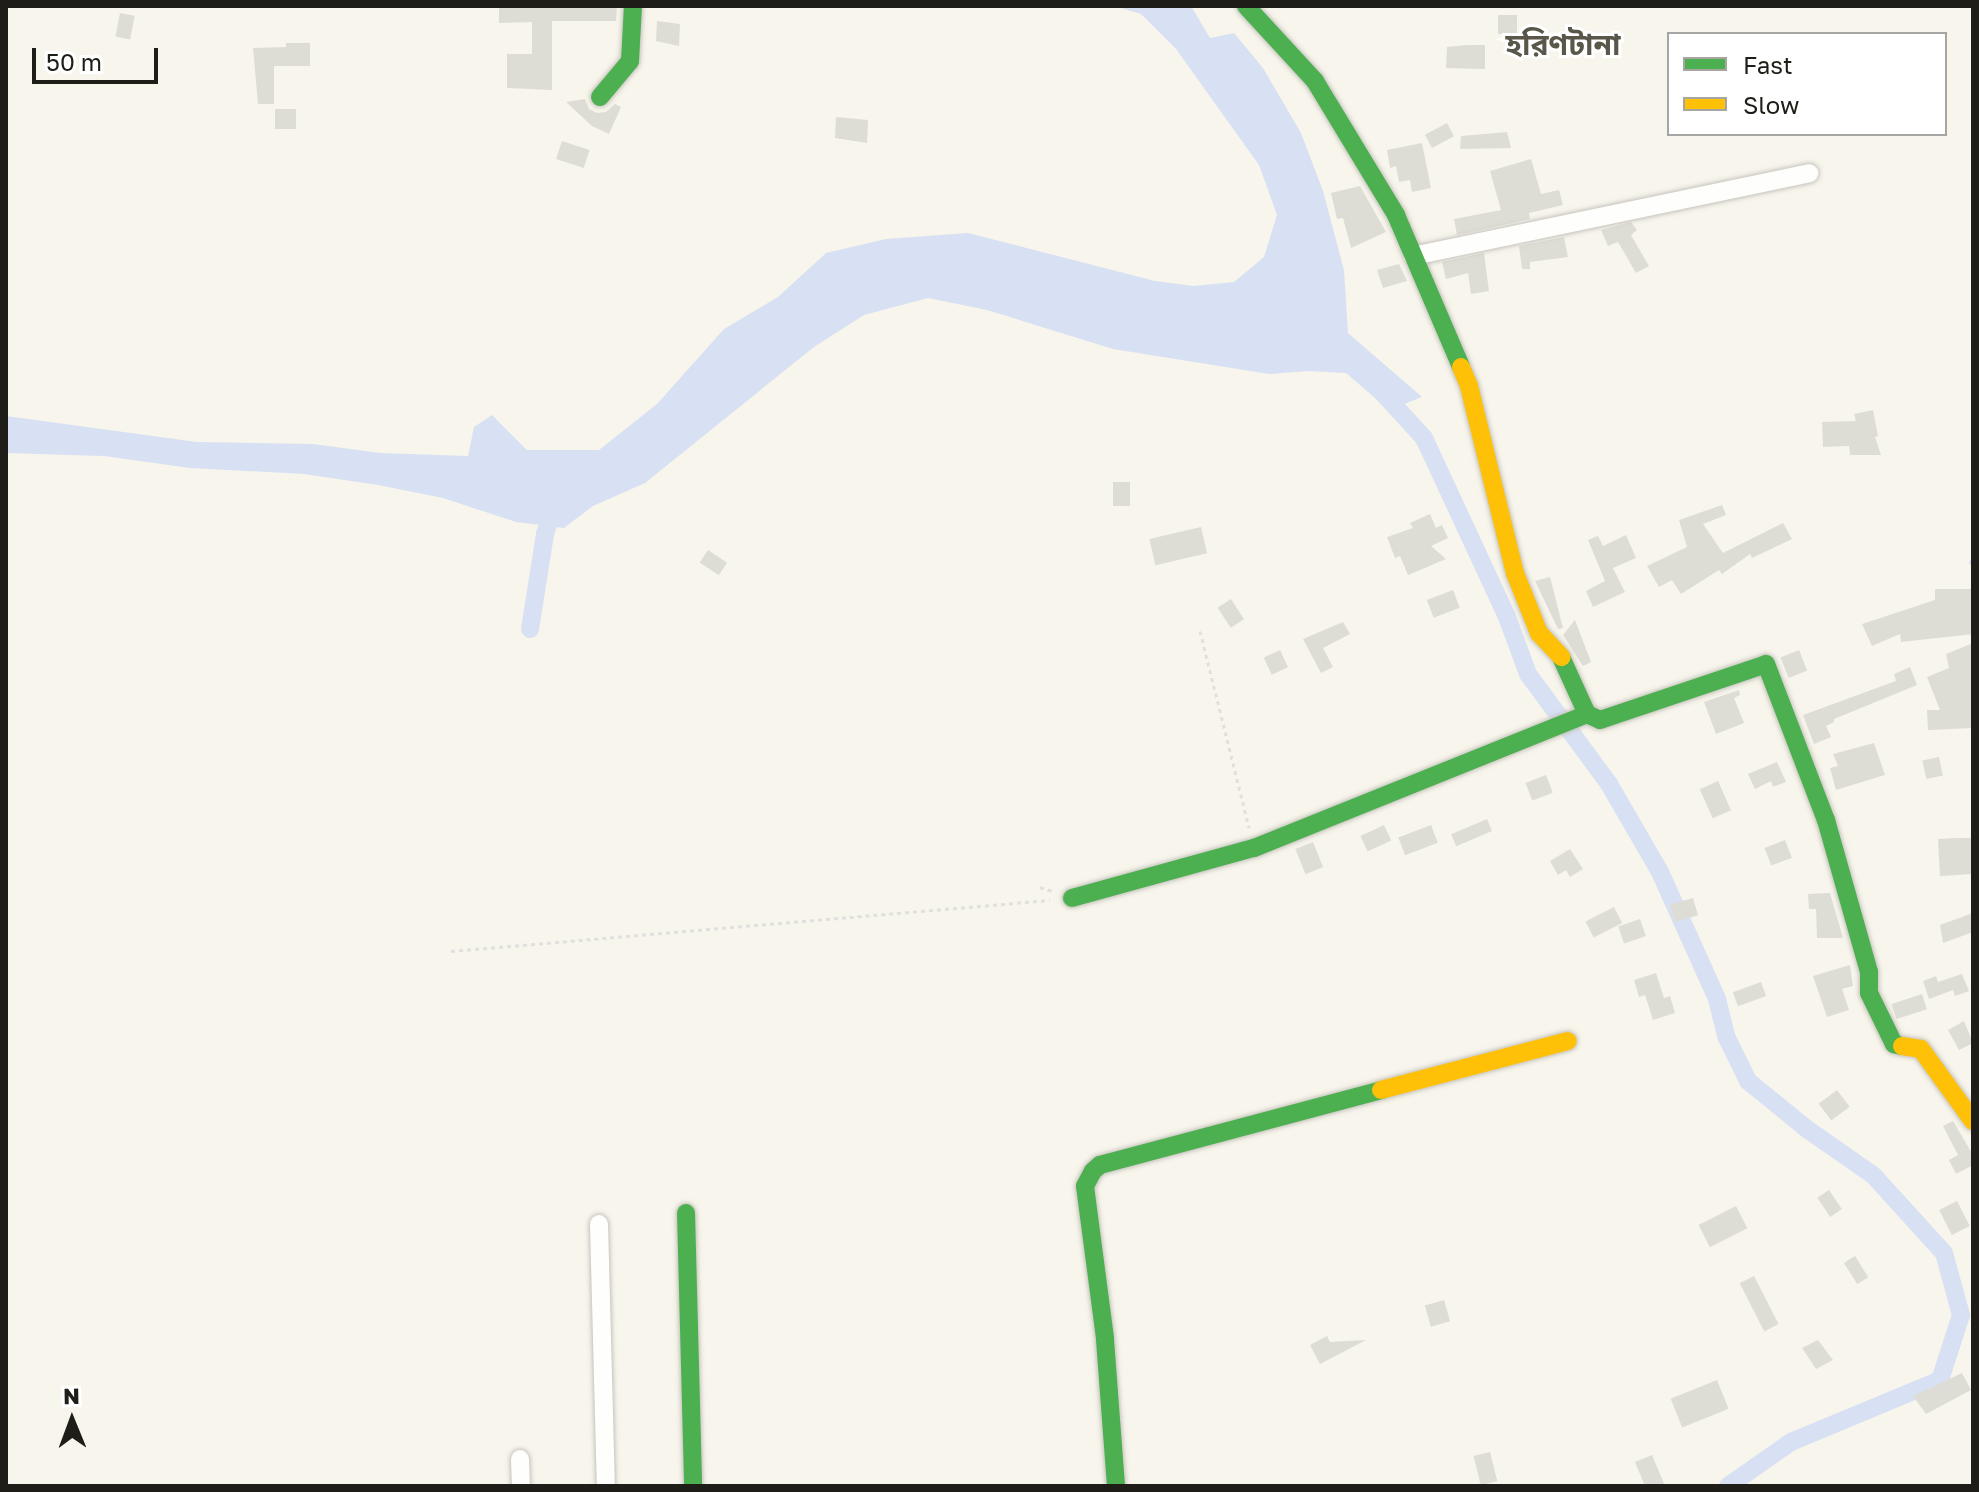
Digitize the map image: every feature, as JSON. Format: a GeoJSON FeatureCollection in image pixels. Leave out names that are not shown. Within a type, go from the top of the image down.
{"type":"FeatureCollection","features":[{"type":"Feature","properties":{"kind":"street"},"geometry":{"type":"LineString","coordinates":[[600,97],[630,61],[633,6]]}},
{"type":"Feature","properties":{"kind":"street"},"geometry":{"type":"LineString","coordinates":[[1246,6],[1315,81],[1396,215],[1469,386],[1515,573],[1539,633],[1560,655],[1587,714],[1600,720],[1766,664],[1826,820],[1869,972],[1869,993],[1894,1044],[1921,1049],[1973,1121]]}},
{"type":"Feature","properties":{"kind":"street"},"geometry":{"type":"LineString","coordinates":[[1413,256],[1809,173]]}},
{"type":"Feature","properties":{"kind":"street"},"geometry":{"type":"LineString","coordinates":[[1072,898],[1254,848],[1549,732],[1587,714]]}},
{"type":"Feature","properties":{"kind":"street"},"geometry":{"type":"LineString","coordinates":[[1116,1486],[1105,1338],[1085,1186],[1093,1171],[1100,1165],[1568,1041]]}},
{"type":"Feature","properties":{"kind":"street"},"geometry":{"type":"LineString","coordinates":[[686,1213],[693,1486]]}},
{"type":"Feature","properties":{"kind":"street"},"geometry":{"type":"LineString","coordinates":[[599,1224],[606,1486]]}},
{"type":"Feature","properties":{"kind":"street"},"geometry":{"type":"LineString","coordinates":[[520,1459],[521,1486]]}},
{"type":"Feature","properties":{"kind":"path"},"geometry":{"type":"LineString","coordinates":[[1200,631],[1254,848]]}},
{"type":"Feature","properties":{"kind":"path"},"geometry":{"type":"LineString","coordinates":[[1040,887],[1072,898]]}},
{"type":"Feature","properties":{"kind":"path"},"geometry":{"type":"LineString","coordinates":[[451,951],[1072,898]]}},
{"type":"Feature","properties":{"kind":"water"},"geometry":{"type":"Polygon","coordinates":[[[1114,6],[1191,6],[1210,38],[1234,33],[1263,68],[1301,133],[1323,191],[1344,270],[1348,333],[1422,397],[1389,410],[1346,373],[1308,371],[1269,374],[1113,349],[987,310],[928,298],[864,315],[814,347],[645,483],[593,506],[564,528],[516,522],[443,498],[304,474],[190,468],[104,456],[6,453],[6,416],[197,442],[313,444],[380,453],[468,456],[474,427],[492,415],[527,450],[599,450],[657,404],[724,329],[778,297],[826,253],[886,239],[968,233],[1155,281],[1194,286],[1234,282],[1264,257],[1277,215],[1259,165],[1176,49],[1141,14],[1114,6]]]}},
{"type":"Feature","properties":{"kind":"building"},"geometry":{"type":"Polygon","coordinates":[[[499,6],[617,6],[616,21],[552,21],[552,90],[507,88],[507,54],[532,54],[532,22],[499,23],[499,6]]]}},
{"type":"Feature","properties":{"kind":"building"},"geometry":{"type":"Polygon","coordinates":[[[120,13],[135,16],[130,39],[115,37],[120,13]]]}},
{"type":"Feature","properties":{"kind":"building"},"geometry":{"type":"Polygon","coordinates":[[[1498,15],[1517,15],[1517,34],[1498,34],[1498,15]]]}},
{"type":"Feature","properties":{"kind":"building"},"geometry":{"type":"Polygon","coordinates":[[[657,21],[680,24],[679,46],[656,41],[657,21]]]}},
{"type":"Feature","properties":{"kind":"building"},"geometry":{"type":"Polygon","coordinates":[[[286,43],[310,43],[310,66],[274,66],[274,104],[258,104],[253,48],[286,47],[286,43]]]}},
{"type":"Feature","properties":{"kind":"building"},"geometry":{"type":"Polygon","coordinates":[[[1485,45],[1485,69],[1446,68],[1447,47],[1485,45]]]}},
{"type":"Feature","properties":{"kind":"building"},"geometry":{"type":"Polygon","coordinates":[[[585,99],[589,109],[597,113],[606,112],[615,104],[621,107],[609,134],[592,126],[566,102],[585,99]]]}},
{"type":"Feature","properties":{"kind":"building"},"geometry":{"type":"Polygon","coordinates":[[[275,109],[296,109],[296,129],[275,129],[275,109]]]}},
{"type":"Feature","properties":{"kind":"building"},"geometry":{"type":"Polygon","coordinates":[[[836,117],[868,120],[867,143],[835,138],[836,117]]]}},
{"type":"Feature","properties":{"kind":"building"},"geometry":{"type":"Polygon","coordinates":[[[1447,123],[1454,136],[1432,148],[1425,135],[1447,123]]]}},
{"type":"Feature","properties":{"kind":"building"},"geometry":{"type":"Polygon","coordinates":[[[1507,132],[1511,148],[1460,149],[1461,136],[1507,132]]]}},
{"type":"Feature","properties":{"kind":"building"},"geometry":{"type":"Polygon","coordinates":[[[562,141],[590,150],[584,168],[556,159],[562,141]]]}},
{"type":"Feature","properties":{"kind":"building"},"geometry":{"type":"Polygon","coordinates":[[[1422,143],[1431,188],[1412,192],[1410,180],[1399,182],[1396,166],[1390,168],[1387,150],[1422,143]]]}},
{"type":"Feature","properties":{"kind":"building"},"geometry":{"type":"Polygon","coordinates":[[[1531,159],[1541,194],[1559,190],[1563,205],[1529,213],[1530,219],[1457,235],[1454,219],[1501,210],[1490,171],[1531,159]]]}},
{"type":"Feature","properties":{"kind":"building"},"geometry":{"type":"Polygon","coordinates":[[[1360,186],[1386,232],[1351,248],[1343,218],[1337,219],[1331,193],[1360,186]]]}},
{"type":"Feature","properties":{"kind":"building"},"geometry":{"type":"Polygon","coordinates":[[[1631,222],[1637,230],[1631,235],[1649,266],[1636,273],[1618,242],[1608,246],[1601,230],[1631,222]]]}},
{"type":"Feature","properties":{"kind":"building"},"geometry":{"type":"Polygon","coordinates":[[[1564,237],[1568,257],[1530,262],[1530,269],[1522,269],[1519,246],[1564,237]]]}},
{"type":"Feature","properties":{"kind":"building"},"geometry":{"type":"Polygon","coordinates":[[[1484,253],[1489,291],[1471,294],[1468,273],[1446,279],[1442,262],[1484,253]]]}},
{"type":"Feature","properties":{"kind":"building"},"geometry":{"type":"Polygon","coordinates":[[[1399,264],[1407,281],[1383,288],[1377,270],[1399,264]]]}},
{"type":"Feature","properties":{"kind":"building"},"geometry":{"type":"Polygon","coordinates":[[[1873,410],[1878,436],[1875,437],[1881,455],[1850,455],[1849,446],[1823,447],[1822,422],[1856,421],[1854,414],[1873,410]]]}},
{"type":"Feature","properties":{"kind":"building"},"geometry":{"type":"Polygon","coordinates":[[[1113,482],[1130,482],[1130,506],[1113,506],[1113,482]]]}},
{"type":"Feature","properties":{"kind":"building"},"geometry":{"type":"Polygon","coordinates":[[[1722,505],[1726,515],[1703,524],[1723,553],[1783,523],[1792,539],[1752,558],[1750,554],[1722,574],[1719,570],[1681,594],[1672,580],[1659,587],[1647,566],[1687,547],[1679,520],[1722,505]]]}},
{"type":"Feature","properties":{"kind":"building"},"geometry":{"type":"Polygon","coordinates":[[[1430,514],[1436,528],[1442,525],[1448,538],[1431,546],[1446,559],[1408,575],[1400,556],[1395,558],[1387,537],[1413,528],[1410,523],[1430,514]]]}},
{"type":"Feature","properties":{"kind":"building"},"geometry":{"type":"Polygon","coordinates":[[[1201,527],[1207,553],[1155,565],[1149,539],[1201,527]]]}},
{"type":"Feature","properties":{"kind":"building"},"geometry":{"type":"Polygon","coordinates":[[[1626,535],[1636,558],[1613,568],[1625,592],[1593,607],[1586,591],[1605,581],[1588,540],[1598,536],[1603,546],[1626,535]]]}},
{"type":"Feature","properties":{"kind":"building"},"geometry":{"type":"Polygon","coordinates":[[[708,550],[727,563],[719,575],[700,562],[708,550]]]}},
{"type":"Feature","properties":{"kind":"building"},"geometry":{"type":"Polygon","coordinates":[[[1550,577],[1563,628],[1558,629],[1535,581],[1550,577]]]}},
{"type":"Feature","properties":{"kind":"building"},"geometry":{"type":"Polygon","coordinates":[[[1935,589],[1973,589],[1973,634],[1901,642],[1900,634],[1872,646],[1862,624],[1935,600],[1935,589]]]}},
{"type":"Feature","properties":{"kind":"building"},"geometry":{"type":"Polygon","coordinates":[[[1453,590],[1460,608],[1434,618],[1427,600],[1453,590]]]}},
{"type":"Feature","properties":{"kind":"building"},"geometry":{"type":"Polygon","coordinates":[[[1231,599],[1244,619],[1231,628],[1218,608],[1231,599]]]}},
{"type":"Feature","properties":{"kind":"building"},"geometry":{"type":"Polygon","coordinates":[[[1575,620],[1591,662],[1583,666],[1563,635],[1575,620]]]}},
{"type":"Feature","properties":{"kind":"building"},"geometry":{"type":"Polygon","coordinates":[[[1343,622],[1350,634],[1323,648],[1333,667],[1321,673],[1303,639],[1343,622]]]}},
{"type":"Feature","properties":{"kind":"building"},"geometry":{"type":"Polygon","coordinates":[[[1973,643],[1973,728],[1928,730],[1927,710],[1940,710],[1927,677],[1949,668],[1946,654],[1973,643]]]}},
{"type":"Feature","properties":{"kind":"building"},"geometry":{"type":"Polygon","coordinates":[[[1280,650],[1288,667],[1272,675],[1264,658],[1280,650]]]}},
{"type":"Feature","properties":{"kind":"building"},"geometry":{"type":"Polygon","coordinates":[[[1799,650],[1807,670],[1789,678],[1780,657],[1799,650]]]}},
{"type":"Feature","properties":{"kind":"building"},"geometry":{"type":"Polygon","coordinates":[[[1910,667],[1917,685],[1834,719],[1826,726],[1831,737],[1814,744],[1803,715],[1896,681],[1894,674],[1910,667]]]}},
{"type":"Feature","properties":{"kind":"building"},"geometry":{"type":"Polygon","coordinates":[[[1739,690],[1740,695],[1734,698],[1744,723],[1716,734],[1704,702],[1739,690]]]}},
{"type":"Feature","properties":{"kind":"building"},"geometry":{"type":"Polygon","coordinates":[[[1874,743],[1885,775],[1836,790],[1830,768],[1838,766],[1833,754],[1874,743]]]}},
{"type":"Feature","properties":{"kind":"building"},"geometry":{"type":"Polygon","coordinates":[[[1939,757],[1943,776],[1926,779],[1922,761],[1939,757]]]}},
{"type":"Feature","properties":{"kind":"building"},"geometry":{"type":"Polygon","coordinates":[[[1777,762],[1786,782],[1773,787],[1771,781],[1755,789],[1748,774],[1777,762]]]}},
{"type":"Feature","properties":{"kind":"building"},"geometry":{"type":"Polygon","coordinates":[[[1546,775],[1553,793],[1532,801],[1525,783],[1546,775]]]}},
{"type":"Feature","properties":{"kind":"building"},"geometry":{"type":"Polygon","coordinates":[[[1718,781],[1731,810],[1713,818],[1700,789],[1718,781]]]}},
{"type":"Feature","properties":{"kind":"building"},"geometry":{"type":"Polygon","coordinates":[[[1487,819],[1492,831],[1456,846],[1451,834],[1487,819]]]}},
{"type":"Feature","properties":{"kind":"building"},"geometry":{"type":"Polygon","coordinates":[[[1384,825],[1391,840],[1368,851],[1360,836],[1384,825]]]}},
{"type":"Feature","properties":{"kind":"building"},"geometry":{"type":"Polygon","coordinates":[[[1431,825],[1438,843],[1405,855],[1398,838],[1431,825]]]}},
{"type":"Feature","properties":{"kind":"building"},"geometry":{"type":"Polygon","coordinates":[[[1973,838],[1973,874],[1940,876],[1938,839],[1973,838]]]}},
{"type":"Feature","properties":{"kind":"building"},"geometry":{"type":"Polygon","coordinates":[[[1785,840],[1792,858],[1771,866],[1764,848],[1785,840]]]}},
{"type":"Feature","properties":{"kind":"building"},"geometry":{"type":"Polygon","coordinates":[[[1313,842],[1323,867],[1305,874],[1295,849],[1313,842]]]}},
{"type":"Feature","properties":{"kind":"building"},"geometry":{"type":"Polygon","coordinates":[[[1570,849],[1583,869],[1570,877],[1566,870],[1558,875],[1550,861],[1570,849]]]}},
{"type":"Feature","properties":{"kind":"building"},"geometry":{"type":"Polygon","coordinates":[[[1830,893],[1843,938],[1817,938],[1816,909],[1809,909],[1808,894],[1830,893]]]}},
{"type":"Feature","properties":{"kind":"building"},"geometry":{"type":"Polygon","coordinates":[[[1693,898],[1698,915],[1675,922],[1670,905],[1693,898]]]}},
{"type":"Feature","properties":{"kind":"building"},"geometry":{"type":"Polygon","coordinates":[[[1614,907],[1622,923],[1594,938],[1585,922],[1614,907]]]}},
{"type":"Feature","properties":{"kind":"building"},"geometry":{"type":"Polygon","coordinates":[[[1973,913],[1973,932],[1943,943],[1940,925],[1973,913]]]}},
{"type":"Feature","properties":{"kind":"building"},"geometry":{"type":"Polygon","coordinates":[[[1640,919],[1646,936],[1624,944],[1618,926],[1640,919]]]}},
{"type":"Feature","properties":{"kind":"building"},"geometry":{"type":"Polygon","coordinates":[[[1850,965],[1853,986],[1842,989],[1849,1010],[1827,1017],[1813,976],[1850,965]]]}},
{"type":"Feature","properties":{"kind":"building"},"geometry":{"type":"Polygon","coordinates":[[[1656,973],[1664,998],[1670,996],[1675,1013],[1653,1020],[1645,995],[1639,997],[1634,980],[1656,973]]]}},
{"type":"Feature","properties":{"kind":"building"},"geometry":{"type":"Polygon","coordinates":[[[1962,974],[1969,991],[1955,996],[1953,990],[1929,999],[1923,981],[1936,976],[1938,982],[1962,974]]]}},
{"type":"Feature","properties":{"kind":"building"},"geometry":{"type":"Polygon","coordinates":[[[1761,982],[1766,996],[1738,1006],[1733,992],[1761,982]]]}},
{"type":"Feature","properties":{"kind":"building"},"geometry":{"type":"Polygon","coordinates":[[[1922,994],[1927,1009],[1897,1019],[1892,1004],[1922,994]]]}},
{"type":"Feature","properties":{"kind":"building"},"geometry":{"type":"Polygon","coordinates":[[[1964,1021],[1973,1043],[1959,1050],[1948,1030],[1964,1021]]]}},
{"type":"Feature","properties":{"kind":"building"},"geometry":{"type":"Polygon","coordinates":[[[1837,1090],[1850,1107],[1831,1121],[1819,1104],[1837,1090]]]}},
{"type":"Feature","properties":{"kind":"building"},"geometry":{"type":"Polygon","coordinates":[[[1953,1121],[1973,1155],[1973,1165],[1956,1174],[1949,1160],[1958,1155],[1943,1126],[1953,1121]]]}},
{"type":"Feature","properties":{"kind":"building"},"geometry":{"type":"Polygon","coordinates":[[[1829,1190],[1842,1209],[1830,1217],[1817,1198],[1829,1190]]]}},
{"type":"Feature","properties":{"kind":"building"},"geometry":{"type":"Polygon","coordinates":[[[1957,1201],[1970,1226],[1952,1235],[1939,1210],[1957,1201]]]}},
{"type":"Feature","properties":{"kind":"building"},"geometry":{"type":"Polygon","coordinates":[[[1736,1206],[1747,1228],[1710,1247],[1699,1225],[1736,1206]]]}},
{"type":"Feature","properties":{"kind":"building"},"geometry":{"type":"Polygon","coordinates":[[[1855,1256],[1868,1277],[1857,1284],[1844,1263],[1855,1256]]]}},
{"type":"Feature","properties":{"kind":"building"},"geometry":{"type":"Polygon","coordinates":[[[1754,1276],[1779,1324],[1764,1331],[1740,1283],[1754,1276]]]}},
{"type":"Feature","properties":{"kind":"building"},"geometry":{"type":"Polygon","coordinates":[[[1444,1300],[1450,1321],[1431,1327],[1425,1306],[1444,1300]]]}},
{"type":"Feature","properties":{"kind":"building"},"geometry":{"type":"Polygon","coordinates":[[[1327,1336],[1330,1342],[1366,1340],[1320,1364],[1310,1345],[1327,1336]]]}},
{"type":"Feature","properties":{"kind":"building"},"geometry":{"type":"Polygon","coordinates":[[[1818,1340],[1833,1360],[1816,1369],[1802,1348],[1818,1340]]]}},
{"type":"Feature","properties":{"kind":"building"},"geometry":{"type":"Polygon","coordinates":[[[1962,1373],[1971,1390],[1926,1414],[1913,1396],[1962,1373]]]}},
{"type":"Feature","properties":{"kind":"building"},"geometry":{"type":"Polygon","coordinates":[[[1717,1380],[1729,1409],[1682,1427],[1671,1399],[1717,1380]]]}},
{"type":"Feature","properties":{"kind":"building"},"geometry":{"type":"Polygon","coordinates":[[[1490,1452],[1497,1481],[1481,1485],[1474,1456],[1490,1452]]]}},
{"type":"Feature","properties":{"kind":"building"},"geometry":{"type":"Polygon","coordinates":[[[1652,1455],[1665,1486],[1645,1486],[1635,1462],[1652,1455]]]}},
{"type":"Feature","properties":{"kind":"waterway"},"geometry":{"type":"LineString","coordinates":[[1380,390],[1424,438],[1507,617],[1528,674],[1609,784],[1660,872],[1717,999],[1726,1036],[1748,1081],[1807,1129],[1873,1175],[1944,1253],[1961,1315],[1940,1380],[1791,1442],[1728,1486]]}},
{"type":"Feature","properties":{"kind":"waterway"},"geometry":{"type":"LineString","coordinates":[[530,629],[545,534],[555,504]]}},
{"type":"Feature","properties":{"kind":"traffic: fast"},"geometry":{"type":"LineString","coordinates":[[600,97],[630,61],[633,6]]}},
{"type":"Feature","properties":{"kind":"traffic: fast"},"geometry":{"type":"LineString","coordinates":[[1246,6],[1315,81],[1396,215],[1461,367]]}},
{"type":"Feature","properties":{"kind":"traffic: fast"},"geometry":{"type":"LineString","coordinates":[[1561,657],[1587,714],[1600,720],[1766,664],[1826,820],[1869,972],[1869,993],[1894,1044],[1902,1046]]}},
{"type":"Feature","properties":{"kind":"traffic: fast"},"geometry":{"type":"LineString","coordinates":[[1072,898],[1254,848],[1587,714]]}},
{"type":"Feature","properties":{"kind":"traffic: fast"},"geometry":{"type":"LineString","coordinates":[[1116,1486],[1105,1338],[1085,1186],[1093,1171],[1100,1165],[1381,1090]]}},
{"type":"Feature","properties":{"kind":"traffic: fast"},"geometry":{"type":"LineString","coordinates":[[686,1213],[693,1486]]}},
{"type":"Feature","properties":{"kind":"traffic: slow"},"geometry":{"type":"LineString","coordinates":[[1461,367],[1469,386],[1515,573],[1539,633],[1561,657]]}},
{"type":"Feature","properties":{"kind":"traffic: slow"},"geometry":{"type":"LineString","coordinates":[[1381,1090],[1568,1041]]}},
{"type":"Feature","properties":{"kind":"traffic: slow"},"geometry":{"type":"LineString","coordinates":[[1902,1046],[1921,1049],[1973,1121]]}},
{"type":"Feature","properties":{"kind":"district","name":"হরিণটানা"},"geometry":{"type":"Point","coordinates":[1563,44]}}]}
